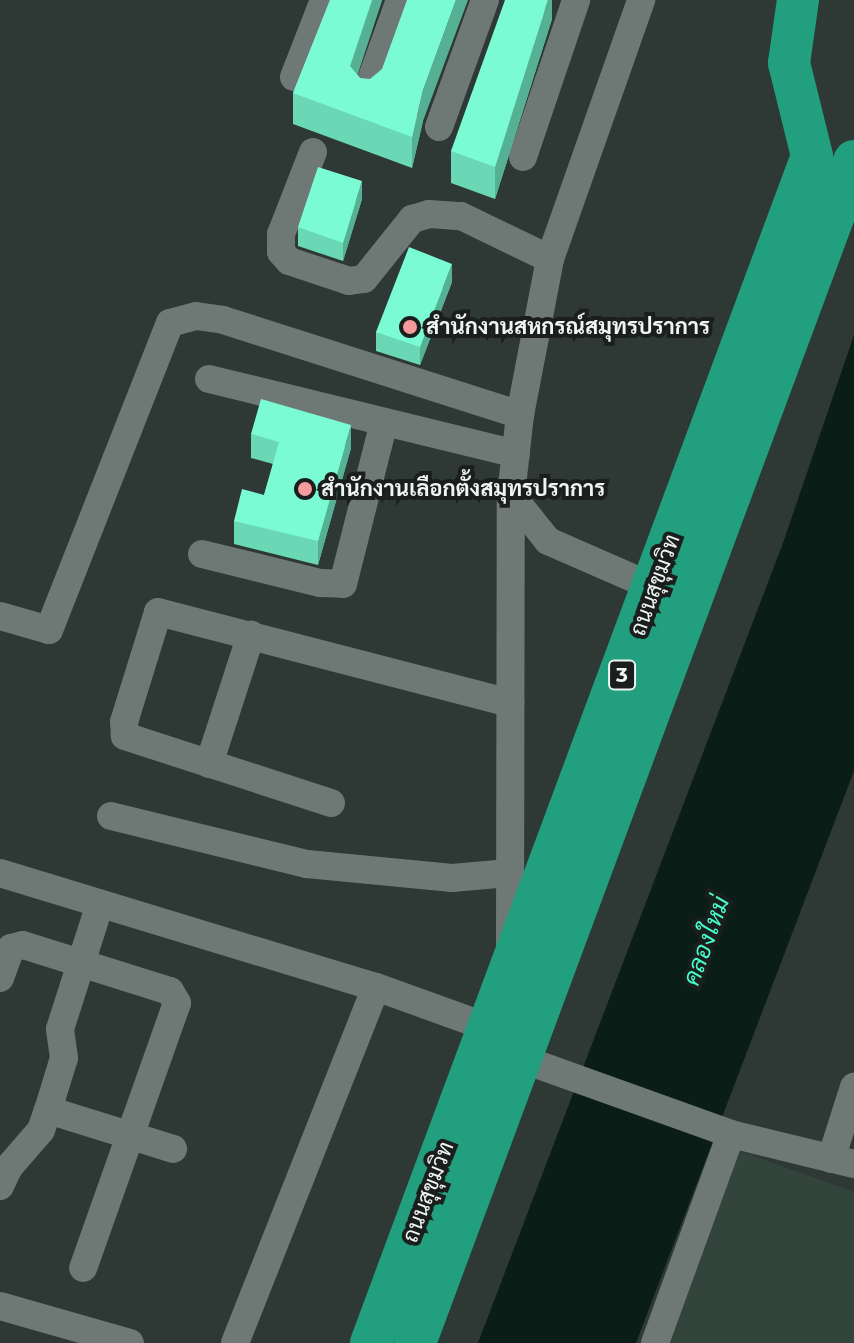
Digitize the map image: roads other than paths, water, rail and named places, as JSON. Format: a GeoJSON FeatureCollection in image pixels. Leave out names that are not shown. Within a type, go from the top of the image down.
{"type":"FeatureCollection","features":[{"type":"Feature","properties":{"kind":"highway","name":"ถนนสุขุมวิท"},"geometry":{"type":"LineString","coordinates":[[371,1343],[511,975],[812,156],[789,63],[798,0]]}},
{"type":"Feature","properties":{"kind":"highway","name":"ถนนสุขุมวิท"},"geometry":{"type":"LineString","coordinates":[[415,1343],[538,1065],[693,604],[850,187]]}},
{"type":"Feature","properties":{"kind":"street"},"geometry":{"type":"LineString","coordinates":[[294,77],[324,0]]}},
{"type":"Feature","properties":{"kind":"street"},"geometry":{"type":"LineString","coordinates":[[366,94],[400,0]]}},
{"type":"Feature","properties":{"kind":"street"},"geometry":{"type":"LineString","coordinates":[[439,127],[485,0]]}},
{"type":"Feature","properties":{"kind":"street"},"geometry":{"type":"LineString","coordinates":[[523,157],[576,0]]}},
{"type":"Feature","properties":{"kind":"street"},"geometry":{"type":"LineString","coordinates":[[511,975],[511,495],[520,415],[550,259],[641,0]]}},
{"type":"Feature","properties":{"kind":"street"},"geometry":{"type":"LineString","coordinates":[[313,152],[281,234],[281,252],[289,261],[349,281],[364,279],[412,219],[429,214],[461,216],[550,259]]}},
{"type":"Feature","properties":{"kind":"street"},"geometry":{"type":"LineString","coordinates":[[0,616],[49,630],[170,323],[196,316],[223,320],[520,415]]}},
{"type":"Feature","properties":{"kind":"street"},"geometry":{"type":"LineString","coordinates":[[209,379],[516,454]]}},
{"type":"Feature","properties":{"kind":"street"},"geometry":{"type":"LineString","coordinates":[[202,554],[335,586],[343,584],[384,422]]}},
{"type":"Feature","properties":{"kind":"street"},"geometry":{"type":"LineString","coordinates":[[511,495],[548,541],[693,604]]}},
{"type":"Feature","properties":{"kind":"street"},"geometry":{"type":"LineString","coordinates":[[331,803],[125,736],[124,722],[151,621],[164,612],[510,703]]}},
{"type":"Feature","properties":{"kind":"street"},"geometry":{"type":"LineString","coordinates":[[209,764],[251,635]]}},
{"type":"Feature","properties":{"kind":"street"},"geometry":{"type":"LineString","coordinates":[[111,816],[307,864],[452,878],[509,873]]}},
{"type":"Feature","properties":{"kind":"street"},"geometry":{"type":"LineString","coordinates":[[0,873],[376,987],[490,1028]]}},
{"type":"Feature","properties":{"kind":"street"},"geometry":{"type":"LineString","coordinates":[[0,1186],[9,1167],[41,1130],[64,1058],[60,1029],[100,904]]}},
{"type":"Feature","properties":{"kind":"street"},"geometry":{"type":"LineString","coordinates":[[0,978],[14,946],[82,962],[170,991],[177,1003],[83,1268]]}},
{"type":"Feature","properties":{"kind":"street"},"geometry":{"type":"LineString","coordinates":[[235,1343],[376,987]]}},
{"type":"Feature","properties":{"kind":"street"},"geometry":{"type":"LineString","coordinates":[[538,1065],[727,1132],[843,1161],[854,1087]]}},
{"type":"Feature","properties":{"kind":"street"},"geometry":{"type":"LineString","coordinates":[[48,1110],[173,1149]]}},
{"type":"Feature","properties":{"kind":"street"},"geometry":{"type":"LineString","coordinates":[[655,1343],[727,1132]]}},
{"type":"Feature","properties":{"kind":"street"},"geometry":{"type":"LineString","coordinates":[[0,1306],[130,1343]]}},
{"type":"Feature","properties":{"kind":"water","name":"คลองใหม่"},"geometry":{"type":"Polygon","coordinates":[[[854,335],[854,771],[636,1343],[478,1343],[783,543],[854,335]]]}},
{"type":"Feature","properties":{"kind":"place","name":"สำนักงานสหกรณ์สมุทรปราการ"},"geometry":{"type":"Point","coordinates":[410,327]}},
{"type":"Feature","properties":{"kind":"place","name":"สำนักงานเลือกตั้งสมุทรปราการ"},"geometry":{"type":"Point","coordinates":[305,489]}}]}
